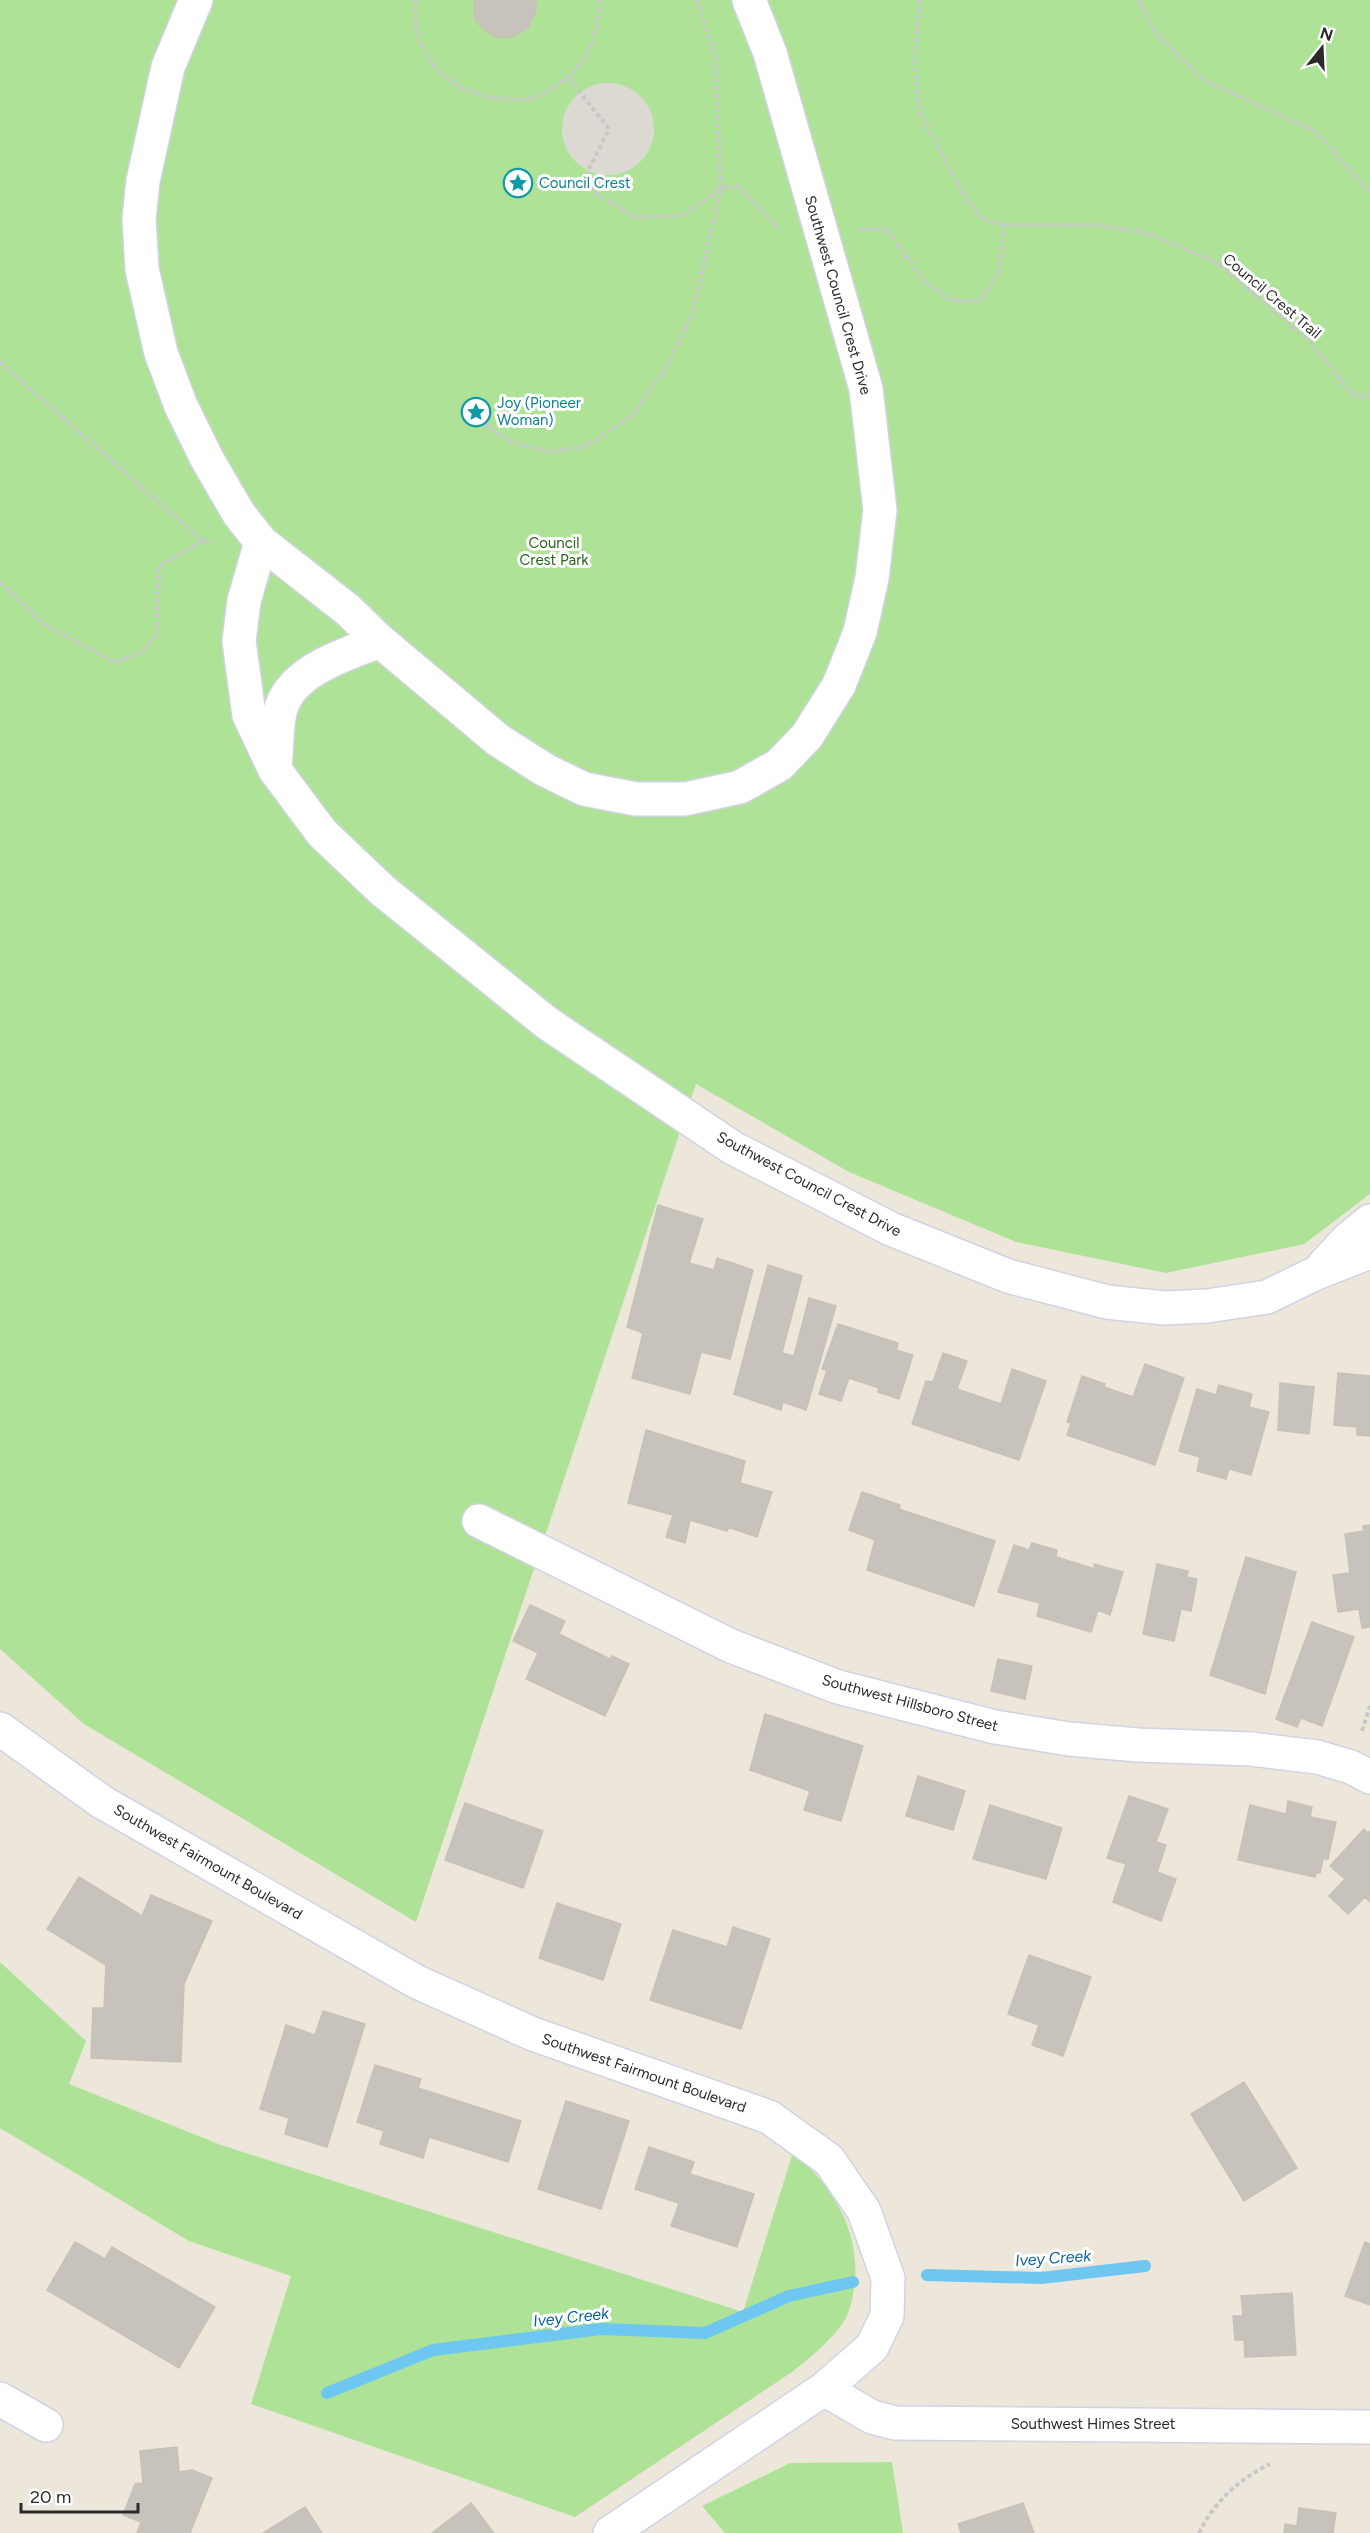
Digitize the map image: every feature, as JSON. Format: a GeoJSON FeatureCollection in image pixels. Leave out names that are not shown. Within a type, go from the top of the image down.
{"type":"FeatureCollection","features":[{"type":"Feature","properties":{"kind":"street","name":"Southwest Council Crest Drive"},"geometry":{"type":"LineString","coordinates":[[196,0],[168,67],[143,181],[139,219],[142,269],[161,353],[181,406],[207,459],[239,514],[261,542],[348,610],[380,641],[498,740],[545,770],[584,789],[636,799],[685,799],[740,787],[779,765],[807,736],[839,685],[860,632],[872,578],[880,510],[866,389],[770,53],[749,0]]}},
{"type":"Feature","properties":{"kind":"street","name":"Southwest Council Crest Drive"},"geometry":{"type":"LineString","coordinates":[[261,542],[243,601],[239,641],[249,715],[275,770],[322,833],[382,890],[547,1023],[734,1148],[891,1229],[1008,1276],[1107,1302],[1164,1308],[1207,1306],[1267,1297],[1316,1273],[1370,1252]]}},
{"type":"Feature","properties":{"kind":"street"},"geometry":{"type":"LineString","coordinates":[[275,770],[280,710],[291,691],[313,668],[380,641]]}},
{"type":"Feature","properties":{"kind":"street","name":"Southwest Council Crest Drive"},"geometry":{"type":"LineString","coordinates":[[1316,1273],[1348,1239],[1370,1221]]}},
{"type":"Feature","properties":{"kind":"street","name":"Southwest Council Crest Drive"},"geometry":{"type":"LineString","coordinates":[[1316,1273],[1370,1272]]}},
{"type":"Feature","properties":{"kind":"street","name":"Southwest Hillsboro Street"},"geometry":{"type":"LineString","coordinates":[[480,1521],[731,1646],[838,1687],[995,1727],[1103,1742],[1251,1749],[1306,1755],[1351,1767],[1370,1777]]}},
{"type":"Feature","properties":{"kind":"street","name":"Southwest Fairmount Boulevard"},"geometry":{"type":"LineString","coordinates":[[0,1729],[102,1802],[417,1982],[533,2034],[769,2117],[830,2160],[864,2211],[888,2278],[887,2316],[872,2347],[824,2389],[610,2533]]}},
{"type":"Feature","properties":{"kind":"street","name":"Southwest Himes Street"},"geometry":{"type":"LineString","coordinates":[[824,2389],[872,2417],[895,2423],[1370,2427]]}},
{"type":"Feature","properties":{"kind":"street"},"geometry":{"type":"LineString","coordinates":[[0,2399],[46,2425]]}},
{"type":"Feature","properties":{"kind":"path"},"geometry":{"type":"LineString","coordinates":[[416,0],[416,24],[428,60],[454,85],[495,100],[531,98],[569,78],[589,51],[600,21],[599,0]]}},
{"type":"Feature","properties":{"kind":"path"},"geometry":{"type":"LineString","coordinates":[[478,420],[510,442],[550,452],[587,446],[632,416],[666,369],[693,312],[721,188],[715,57],[697,0]]}},
{"type":"Feature","properties":{"kind":"path","name":"Council Crest Trail"},"geometry":{"type":"LineString","coordinates":[[920,0],[915,60],[919,112],[967,200],[983,219],[1004,225],[1097,225],[1147,233],[1218,263],[1310,341],[1351,393],[1364,398],[1370,392]]}},
{"type":"Feature","properties":{"kind":"path"},"geometry":{"type":"LineString","coordinates":[[1139,0],[1156,34],[1204,80],[1315,131],[1370,192]]}},
{"type":"Feature","properties":{"kind":"path"},"geometry":{"type":"LineString","coordinates":[[569,78],[609,129],[588,171],[596,194],[637,218],[684,215],[721,188],[740,187],[782,232]]}},
{"type":"Feature","properties":{"kind":"path"},"geometry":{"type":"LineString","coordinates":[[854,229],[887,229],[923,280],[949,299],[978,302],[999,273],[1004,225]]}},
{"type":"Feature","properties":{"kind":"path"},"geometry":{"type":"LineString","coordinates":[[0,362],[203,541],[222,546]]}},
{"type":"Feature","properties":{"kind":"path"},"geometry":{"type":"LineString","coordinates":[[0,582],[44,624],[114,662],[142,653],[157,634],[159,566],[203,541]]}},
{"type":"Feature","properties":{"kind":"path"},"geometry":{"type":"LineString","coordinates":[[1199,2533],[1209,2513],[1223,2497],[1239,2483],[1275,2462]]}},
{"type":"Feature","properties":{"kind":"green space","name":"Council Crest Park"},"geometry":{"type":"Polygon","coordinates":[[[0,0],[1370,0],[1370,1194],[1304,1244],[1166,1273],[1016,1242],[849,1172],[696,1084],[416,1922],[84,1724],[0,1649],[0,0]]]}},
{"type":"Feature","properties":{"kind":"green space"},"geometry":{"type":"Polygon","coordinates":[[[0,1962],[86,2041],[69,2084],[221,2145],[743,2312],[793,2152],[819,2178],[840,2208],[847,2225],[855,2261],[855,2280],[847,2316],[828,2341],[792,2372],[575,2517],[251,2404],[291,2276],[189,2241],[0,2128],[0,1962]]]}},
{"type":"Feature","properties":{"kind":"green space"},"geometry":{"type":"Polygon","coordinates":[[[892,2462],[903,2533],[725,2533],[702,2506],[790,2463],[892,2462]]]}},
{"type":"Feature","properties":{"kind":"shaded area"},"geometry":{"type":"Polygon","coordinates":[[[599,83],[617,83],[634,90],[647,103],[654,120],[654,138],[647,155],[634,168],[617,175],[599,175],[582,168],[569,155],[562,138],[562,120],[569,103],[582,90],[599,83]]]}},
{"type":"Feature","properties":{"kind":"building"},"geometry":{"type":"Polygon","coordinates":[[[474,0],[536,0],[536,11],[528,28],[512,37],[502,38],[493,36],[478,24],[474,16],[474,0]]]}},
{"type":"Feature","properties":{"kind":"building"},"geometry":{"type":"Polygon","coordinates":[[[658,1205],[703,1219],[689,1263],[714,1270],[717,1258],[753,1270],[730,1359],[701,1352],[690,1394],[632,1378],[643,1333],[627,1327],[658,1205]]]}},
{"type":"Feature","properties":{"kind":"building"},"geometry":{"type":"Polygon","coordinates":[[[768,1265],[802,1276],[782,1353],[794,1356],[809,1298],[836,1306],[806,1410],[783,1402],[781,1410],[734,1394],[768,1265]]]}},
{"type":"Feature","properties":{"kind":"building"},"geometry":{"type":"Polygon","coordinates":[[[838,1324],[898,1343],[896,1350],[913,1355],[899,1399],[878,1392],[879,1388],[849,1378],[841,1401],[819,1394],[827,1370],[822,1369],[838,1324]]]}},
{"type":"Feature","properties":{"kind":"building"},"geometry":{"type":"Polygon","coordinates":[[[943,1353],[967,1361],[957,1389],[1001,1404],[1012,1369],[1046,1381],[1019,1460],[912,1424],[926,1381],[933,1382],[943,1353]]]}},
{"type":"Feature","properties":{"kind":"building"},"geometry":{"type":"Polygon","coordinates":[[[1145,1364],[1184,1378],[1155,1465],[1067,1435],[1071,1423],[1067,1422],[1082,1376],[1133,1397],[1145,1364]]]}},
{"type":"Feature","properties":{"kind":"building"},"geometry":{"type":"Polygon","coordinates":[[[1338,1373],[1370,1376],[1370,1436],[1357,1435],[1357,1427],[1334,1425],[1338,1373]]]}},
{"type":"Feature","properties":{"kind":"building"},"geometry":{"type":"Polygon","coordinates":[[[1280,1383],[1314,1387],[1309,1434],[1278,1430],[1280,1383]]]}},
{"type":"Feature","properties":{"kind":"building"},"geometry":{"type":"Polygon","coordinates":[[[1219,1385],[1252,1394],[1249,1407],[1269,1412],[1251,1475],[1229,1469],[1226,1479],[1197,1471],[1200,1457],[1179,1451],[1197,1389],[1216,1395],[1219,1385]]]}},
{"type":"Feature","properties":{"kind":"building"},"geometry":{"type":"Polygon","coordinates":[[[646,1430],[745,1461],[740,1483],[772,1492],[757,1537],[728,1527],[727,1531],[690,1520],[685,1543],[666,1537],[673,1515],[628,1503],[646,1430]]]}},
{"type":"Feature","properties":{"kind":"building"},"geometry":{"type":"Polygon","coordinates":[[[862,1492],[900,1505],[899,1509],[995,1541],[974,1606],[867,1570],[875,1540],[849,1530],[862,1492]]]}},
{"type":"Feature","properties":{"kind":"building"},"geometry":{"type":"Polygon","coordinates":[[[1370,1525],[1370,1627],[1362,1628],[1359,1609],[1338,1612],[1333,1575],[1350,1573],[1345,1534],[1364,1531],[1363,1526],[1370,1525]]]}},
{"type":"Feature","properties":{"kind":"building"},"geometry":{"type":"Polygon","coordinates":[[[1032,1543],[1057,1550],[1056,1557],[1095,1569],[1094,1564],[1123,1572],[1110,1615],[1098,1610],[1091,1632],[1037,1616],[1040,1603],[998,1592],[1014,1545],[1029,1550],[1032,1543]]]}},
{"type":"Feature","properties":{"kind":"building"},"geometry":{"type":"Polygon","coordinates":[[[1246,1557],[1296,1572],[1265,1694],[1210,1675],[1246,1557]]]}},
{"type":"Feature","properties":{"kind":"building"},"geometry":{"type":"Polygon","coordinates":[[[1157,1564],[1188,1571],[1187,1577],[1197,1579],[1191,1611],[1181,1609],[1174,1641],[1143,1634],[1157,1564]]]}},
{"type":"Feature","properties":{"kind":"building"},"geometry":{"type":"Polygon","coordinates":[[[530,1605],[565,1621],[559,1634],[610,1659],[612,1656],[629,1664],[605,1716],[526,1679],[538,1653],[513,1641],[530,1605]]]}},
{"type":"Feature","properties":{"kind":"building"},"geometry":{"type":"Polygon","coordinates":[[[1312,1622],[1354,1637],[1322,1726],[1301,1718],[1297,1727],[1276,1719],[1312,1622]]]}},
{"type":"Feature","properties":{"kind":"building"},"geometry":{"type":"Polygon","coordinates":[[[998,1659],[1032,1666],[1025,1699],[991,1691],[998,1659]]]}},
{"type":"Feature","properties":{"kind":"building"},"geometry":{"type":"Polygon","coordinates":[[[765,1714],[863,1746],[841,1821],[804,1810],[810,1791],[750,1770],[765,1714]]]}},
{"type":"Feature","properties":{"kind":"building"},"geometry":{"type":"Polygon","coordinates":[[[918,1776],[965,1791],[953,1830],[906,1816],[918,1776]]]}},
{"type":"Feature","properties":{"kind":"building"},"geometry":{"type":"Polygon","coordinates":[[[1129,1796],[1168,1809],[1156,1842],[1166,1845],[1157,1872],[1176,1879],[1161,1921],[1113,1902],[1126,1864],[1107,1858],[1129,1796]]]}},
{"type":"Feature","properties":{"kind":"building"},"geometry":{"type":"Polygon","coordinates":[[[1288,1801],[1312,1807],[1310,1817],[1336,1822],[1328,1859],[1323,1859],[1320,1873],[1316,1873],[1315,1877],[1238,1860],[1250,1805],[1286,1814],[1288,1801]]]}},
{"type":"Feature","properties":{"kind":"building"},"geometry":{"type":"Polygon","coordinates":[[[465,1803],[543,1831],[523,1888],[445,1860],[465,1803]]]}},
{"type":"Feature","properties":{"kind":"building"},"geometry":{"type":"Polygon","coordinates":[[[990,1805],[1062,1828],[1046,1879],[973,1859],[990,1805]]]}},
{"type":"Feature","properties":{"kind":"building"},"geometry":{"type":"Polygon","coordinates":[[[1364,1829],[1368,1833],[1370,1831],[1370,1902],[1365,1897],[1348,1914],[1329,1896],[1345,1879],[1330,1866],[1364,1829]]]}},
{"type":"Feature","properties":{"kind":"building"},"geometry":{"type":"Polygon","coordinates":[[[79,1877],[142,1916],[151,1895],[212,1921],[184,1984],[181,2062],[91,2058],[93,2008],[104,2008],[106,1965],[47,1929],[79,1877]]]}},
{"type":"Feature","properties":{"kind":"building"},"geometry":{"type":"Polygon","coordinates":[[[557,1903],[621,1924],[603,1980],[539,1958],[557,1903]]]}},
{"type":"Feature","properties":{"kind":"building"},"geometry":{"type":"Polygon","coordinates":[[[733,1927],[770,1939],[741,2029],[650,2000],[673,1930],[727,1947],[733,1927]]]}},
{"type":"Feature","properties":{"kind":"building"},"geometry":{"type":"Polygon","coordinates":[[[1029,1955],[1091,1977],[1063,2056],[1032,2045],[1039,2025],[1008,2014],[1029,1955]]]}},
{"type":"Feature","properties":{"kind":"building"},"geometry":{"type":"Polygon","coordinates":[[[323,2011],[365,2024],[327,2147],[285,2134],[289,2118],[260,2109],[286,2025],[315,2035],[323,2011]]]}},
{"type":"Feature","properties":{"kind":"building"},"geometry":{"type":"Polygon","coordinates":[[[375,2065],[421,2079],[418,2088],[521,2121],[508,2162],[429,2137],[423,2158],[380,2144],[384,2131],[357,2122],[375,2065]]]}},
{"type":"Feature","properties":{"kind":"building"},"geometry":{"type":"Polygon","coordinates":[[[1244,2082],[1297,2168],[1244,2201],[1191,2114],[1244,2082]]]}},
{"type":"Feature","properties":{"kind":"building"},"geometry":{"type":"Polygon","coordinates":[[[566,2101],[629,2121],[601,2209],[538,2189],[566,2101]]]}},
{"type":"Feature","properties":{"kind":"building"},"geometry":{"type":"Polygon","coordinates":[[[649,2147],[694,2162],[690,2174],[754,2194],[737,2247],[671,2226],[679,2203],[635,2189],[649,2147]]]}},
{"type":"Feature","properties":{"kind":"building"},"geometry":{"type":"Polygon","coordinates":[[[75,2242],[105,2259],[112,2247],[215,2307],[179,2368],[47,2290],[75,2242]]]}},
{"type":"Feature","properties":{"kind":"building"},"geometry":{"type":"Polygon","coordinates":[[[1365,2242],[1370,2244],[1370,2305],[1345,2296],[1365,2242]]]}},
{"type":"Feature","properties":{"kind":"building"},"geometry":{"type":"Polygon","coordinates":[[[1292,2293],[1296,2355],[1245,2357],[1244,2340],[1235,2340],[1233,2316],[1243,2316],[1241,2296],[1292,2293]]]}},
{"type":"Feature","properties":{"kind":"building"},"geometry":{"type":"Polygon","coordinates":[[[177,2447],[179,2472],[192,2470],[212,2478],[190,2533],[137,2533],[141,2522],[123,2515],[135,2484],[143,2483],[140,2451],[177,2447]]]}},
{"type":"Feature","properties":{"kind":"building"},"geometry":{"type":"Polygon","coordinates":[[[471,2503],[494,2533],[432,2533],[471,2503]]]}},
{"type":"Feature","properties":{"kind":"building"},"geometry":{"type":"Polygon","coordinates":[[[1023,2503],[1034,2533],[961,2533],[958,2524],[1023,2503]]]}},
{"type":"Feature","properties":{"kind":"building"},"geometry":{"type":"Polygon","coordinates":[[[305,2507],[322,2533],[263,2533],[305,2507]]]}},
{"type":"Feature","properties":{"kind":"building"},"geometry":{"type":"Polygon","coordinates":[[[1299,2508],[1336,2513],[1333,2533],[1284,2533],[1285,2524],[1297,2526],[1299,2508]]]}},
{"type":"Feature","properties":{"kind":"waterway","name":"Ivey Creek"},"geometry":{"type":"LineString","coordinates":[[927,2275],[1041,2278],[1145,2266]]}},
{"type":"Feature","properties":{"kind":"waterway","name":"Ivey Creek"},"geometry":{"type":"LineString","coordinates":[[327,2393],[433,2350],[601,2329],[705,2333],[789,2296],[853,2282]]}},
{"type":"Feature","properties":{"kind":"place","name":"Council Crest"},"geometry":{"type":"Point","coordinates":[518,183]}},
{"type":"Feature","properties":{"kind":"place","name":"Joy (Pioneer Woman)"},"geometry":{"type":"Point","coordinates":[476,412]}}]}
